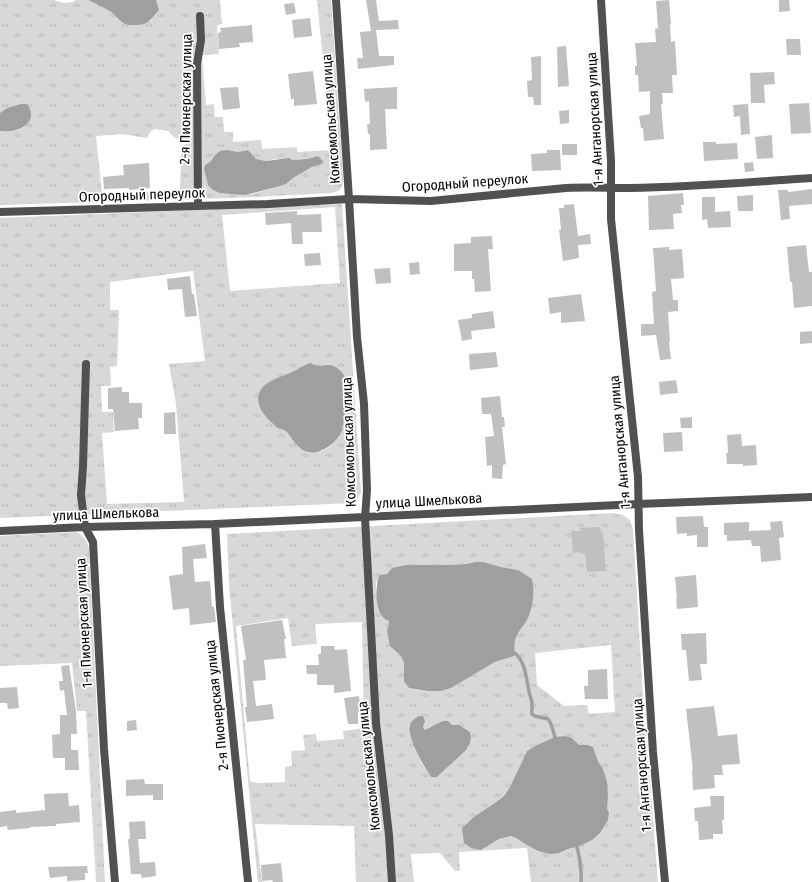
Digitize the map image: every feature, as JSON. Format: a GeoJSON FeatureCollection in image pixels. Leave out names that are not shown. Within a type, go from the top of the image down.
{"type":"FeatureCollection","features":[{"type":"Feature","properties":{"kind":"street","name":"Комсомольская улица"},"geometry":{"type":"LineString","coordinates":[[336,0],[350,199],[356,337],[364,404],[367,490],[365,518],[376,723],[389,835],[392,882]]}},
{"type":"Feature","properties":{"kind":"street","name":"1-я Анганорская улица"},"geometry":{"type":"LineString","coordinates":[[601,0],[611,161],[611,219],[638,476],[639,530],[653,752],[665,882]]}},
{"type":"Feature","properties":{"kind":"street","name":"2-я Пионерская улица"},"geometry":{"type":"LineString","coordinates":[[198,206],[197,64],[201,40],[200,16]]}},
{"type":"Feature","properties":{"kind":"street","name":"Огородный переулок"},"geometry":{"type":"LineString","coordinates":[[0,212],[198,206],[350,199],[431,201],[566,188],[629,188],[812,178]]}},
{"type":"Feature","properties":{"kind":"street","name":"1-я Пионерская улица"},"geometry":{"type":"LineString","coordinates":[[86,364],[81,495],[85,527],[93,542],[104,749],[115,882]]}},
{"type":"Feature","properties":{"kind":"street","name":"улица Шмелькова"},"geometry":{"type":"LineString","coordinates":[[0,531],[365,518],[812,497]]}},
{"type":"Feature","properties":{"kind":"street","name":"2-я Пионерская улица"},"geometry":{"type":"LineString","coordinates":[[215,524],[220,607],[248,882]]}},
{"type":"Feature","properties":{"kind":"green space"},"geometry":{"type":"Polygon","coordinates":[[[0,0],[54,0],[64,3],[76,0],[88,0],[115,14],[121,21],[150,21],[158,10],[156,0],[220,0],[222,24],[217,25],[219,54],[202,55],[206,105],[214,104],[215,117],[223,117],[224,132],[233,132],[233,142],[261,140],[262,149],[297,147],[297,152],[332,150],[317,0],[331,0],[343,183],[340,190],[331,193],[232,198],[0,205],[0,131],[10,132],[20,129],[27,124],[29,120],[7,108],[0,113],[0,0]],[[155,129],[150,132],[147,138],[122,134],[96,136],[102,194],[180,190],[181,157],[185,143],[174,137],[168,131],[155,129]],[[227,150],[205,165],[207,178],[213,190],[252,194],[286,184],[312,167],[322,164],[318,156],[307,159],[275,159],[266,161],[256,159],[248,150],[238,152],[227,150]]]}},
{"type":"Feature","properties":{"kind":"green space"},"geometry":{"type":"Polygon","coordinates":[[[342,204],[361,493],[358,499],[353,503],[0,518],[0,218],[342,204]],[[335,207],[222,215],[230,291],[340,283],[335,207]],[[193,271],[110,282],[110,310],[119,310],[117,366],[110,367],[111,386],[101,386],[102,412],[113,412],[114,432],[102,433],[107,504],[184,502],[176,404],[169,364],[205,361],[193,271]],[[311,363],[306,364],[293,372],[283,429],[291,436],[299,448],[322,451],[338,438],[342,430],[347,406],[347,387],[330,365],[320,366],[311,363]]]}},
{"type":"Feature","properties":{"kind":"green space"},"geometry":{"type":"Polygon","coordinates":[[[612,513],[623,515],[630,520],[633,530],[643,696],[658,882],[531,882],[527,848],[459,852],[460,871],[455,871],[440,853],[411,854],[414,882],[356,882],[354,826],[255,824],[262,882],[258,882],[229,586],[227,534],[612,513]],[[475,562],[466,564],[406,565],[387,574],[379,575],[376,583],[377,602],[389,621],[387,632],[390,645],[401,656],[404,663],[404,670],[409,688],[428,691],[441,691],[451,688],[495,662],[514,656],[515,640],[526,622],[531,609],[533,585],[518,570],[475,562]],[[288,618],[236,626],[250,781],[258,783],[285,782],[285,767],[292,766],[291,751],[305,750],[303,735],[316,734],[317,741],[344,739],[343,731],[364,728],[362,622],[315,624],[317,644],[292,646],[288,618]],[[611,645],[535,653],[537,685],[564,706],[587,705],[589,714],[615,712],[611,645]],[[419,716],[409,725],[417,752],[431,777],[437,777],[449,766],[471,736],[470,732],[459,725],[425,730],[419,716]],[[566,736],[555,738],[537,745],[527,751],[510,787],[504,796],[474,817],[481,850],[499,839],[511,836],[538,851],[559,853],[577,847],[609,813],[607,808],[608,798],[603,769],[598,761],[593,747],[588,745],[579,745],[572,738],[566,736]]]}},
{"type":"Feature","properties":{"kind":"green space"},"geometry":{"type":"Polygon","coordinates":[[[76,532],[84,538],[89,548],[105,882],[96,882],[86,711],[77,711],[72,663],[0,666],[0,536],[76,532]]]}},
{"type":"Feature","properties":{"kind":"shaded area"},"geometry":{"type":"Polygon","coordinates":[[[88,0],[156,0],[159,10],[146,23],[129,25],[122,22],[110,11],[88,0]]]}},
{"type":"Feature","properties":{"kind":"shaded area"},"geometry":{"type":"Polygon","coordinates":[[[27,104],[31,111],[29,122],[25,126],[13,131],[0,131],[0,113],[7,108],[27,104]]]}},
{"type":"Feature","properties":{"kind":"shaded area"},"geometry":{"type":"Polygon","coordinates":[[[227,150],[238,152],[248,150],[256,159],[266,161],[289,158],[292,160],[307,159],[318,156],[323,161],[322,164],[312,167],[286,184],[280,186],[245,195],[220,193],[213,190],[208,185],[204,169],[205,165],[211,161],[215,155],[220,151],[227,150]]]}},
{"type":"Feature","properties":{"kind":"shaded area"},"geometry":{"type":"Polygon","coordinates":[[[311,363],[318,366],[332,365],[343,374],[347,383],[347,407],[342,431],[330,446],[318,452],[306,451],[300,448],[284,430],[277,428],[264,414],[258,400],[261,390],[265,385],[306,364],[311,363]]]}},
{"type":"Feature","properties":{"kind":"shaded area"},"geometry":{"type":"Polygon","coordinates":[[[483,562],[518,570],[532,579],[532,607],[526,622],[515,640],[514,656],[495,662],[451,688],[441,691],[428,691],[409,688],[404,681],[404,663],[401,656],[390,646],[387,632],[389,621],[384,618],[378,608],[376,594],[379,575],[387,574],[392,568],[406,565],[449,565],[483,562]]]}},
{"type":"Feature","properties":{"kind":"shaded area"},"geometry":{"type":"Polygon","coordinates":[[[419,716],[423,716],[425,721],[423,727],[425,730],[443,721],[448,721],[452,725],[459,725],[470,732],[470,743],[466,750],[437,777],[431,777],[420,759],[413,743],[409,729],[410,724],[419,716]]]}},
{"type":"Feature","properties":{"kind":"shaded area"},"geometry":{"type":"Polygon","coordinates":[[[566,736],[572,738],[579,745],[588,745],[593,747],[598,761],[603,769],[607,782],[607,808],[609,813],[608,820],[600,833],[592,840],[577,847],[559,853],[550,854],[538,851],[511,836],[499,839],[481,850],[471,848],[464,843],[462,828],[474,817],[504,796],[510,787],[527,751],[555,737],[566,736]]]}},
{"type":"Feature","properties":{"kind":"building"},"geometry":{"type":"Polygon","coordinates":[[[366,0],[376,0],[379,21],[398,20],[399,29],[376,30],[379,56],[394,56],[394,65],[358,69],[357,58],[363,58],[360,32],[371,31],[366,0]]]}},
{"type":"Feature","properties":{"kind":"building"},"geometry":{"type":"Polygon","coordinates":[[[669,0],[671,42],[675,41],[677,75],[672,75],[673,93],[662,93],[663,104],[661,104],[664,139],[644,141],[643,128],[641,128],[639,116],[650,114],[650,91],[639,92],[638,75],[635,75],[635,66],[637,66],[635,43],[656,42],[655,29],[658,28],[656,1],[669,0]]]}},
{"type":"Feature","properties":{"kind":"building"},"geometry":{"type":"Polygon","coordinates":[[[779,0],[789,0],[790,11],[779,12],[779,0]]]}},
{"type":"Feature","properties":{"kind":"building"},"geometry":{"type":"Polygon","coordinates":[[[294,3],[296,13],[286,15],[284,4],[294,3]]]}},
{"type":"Feature","properties":{"kind":"building"},"geometry":{"type":"Polygon","coordinates":[[[310,18],[312,36],[294,38],[292,20],[310,18]]]}},
{"type":"Feature","properties":{"kind":"building"},"geometry":{"type":"Polygon","coordinates":[[[252,25],[253,42],[239,43],[240,47],[219,49],[218,33],[221,32],[220,28],[252,25]]]}},
{"type":"Feature","properties":{"kind":"building"},"geometry":{"type":"Polygon","coordinates":[[[786,39],[800,39],[801,55],[787,55],[786,39]]]}},
{"type":"Feature","properties":{"kind":"building"},"geometry":{"type":"Polygon","coordinates":[[[566,46],[569,86],[558,87],[557,47],[566,46]]]}},
{"type":"Feature","properties":{"kind":"building"},"geometry":{"type":"Polygon","coordinates":[[[541,56],[541,105],[534,105],[533,97],[528,97],[527,81],[532,80],[531,57],[541,56]]]}},
{"type":"Feature","properties":{"kind":"building"},"geometry":{"type":"Polygon","coordinates":[[[313,71],[317,104],[294,106],[294,99],[291,99],[288,74],[313,71]]]}},
{"type":"Feature","properties":{"kind":"building"},"geometry":{"type":"Polygon","coordinates":[[[774,72],[775,84],[764,85],[765,103],[751,103],[750,73],[774,72]]]}},
{"type":"Feature","properties":{"kind":"building"},"geometry":{"type":"Polygon","coordinates":[[[238,87],[240,108],[223,110],[220,88],[238,87]]]}},
{"type":"Feature","properties":{"kind":"building"},"geometry":{"type":"Polygon","coordinates":[[[397,87],[397,109],[385,109],[387,149],[370,150],[370,134],[368,134],[367,124],[370,124],[369,101],[365,102],[364,89],[397,87]]]}},
{"type":"Feature","properties":{"kind":"building"},"geometry":{"type":"Polygon","coordinates":[[[809,103],[811,133],[791,134],[789,104],[809,103]]]}},
{"type":"Feature","properties":{"kind":"building"},"geometry":{"type":"Polygon","coordinates":[[[748,104],[750,134],[741,135],[740,116],[734,117],[733,105],[748,104]]]}},
{"type":"Feature","properties":{"kind":"building"},"geometry":{"type":"Polygon","coordinates":[[[569,110],[569,123],[560,124],[559,111],[569,110]]]}},
{"type":"Feature","properties":{"kind":"building"},"geometry":{"type":"Polygon","coordinates":[[[772,135],[773,158],[757,159],[755,137],[772,135]]]}},
{"type":"Feature","properties":{"kind":"building"},"geometry":{"type":"Polygon","coordinates":[[[703,142],[716,142],[716,144],[737,143],[738,159],[704,161],[703,142]]]}},
{"type":"Feature","properties":{"kind":"building"},"geometry":{"type":"Polygon","coordinates":[[[562,144],[577,144],[577,155],[562,155],[562,144]]]}},
{"type":"Feature","properties":{"kind":"building"},"geometry":{"type":"Polygon","coordinates":[[[547,150],[560,150],[561,170],[532,171],[531,154],[547,153],[547,150]]]}},
{"type":"Feature","properties":{"kind":"building"},"geometry":{"type":"Polygon","coordinates":[[[753,162],[754,171],[745,172],[744,163],[753,162]]]}},
{"type":"Feature","properties":{"kind":"building"},"geometry":{"type":"Polygon","coordinates":[[[149,163],[150,188],[129,190],[129,188],[104,189],[103,177],[124,175],[123,165],[149,163]]]}},
{"type":"Feature","properties":{"kind":"building"},"geometry":{"type":"Polygon","coordinates":[[[812,189],[812,204],[789,206],[790,219],[781,220],[778,190],[788,190],[788,192],[812,189]]]}},
{"type":"Feature","properties":{"kind":"building"},"geometry":{"type":"Polygon","coordinates":[[[683,193],[684,205],[681,205],[682,213],[673,214],[674,229],[649,230],[648,196],[683,193]]]}},
{"type":"Feature","properties":{"kind":"building"},"geometry":{"type":"Polygon","coordinates":[[[753,195],[753,211],[738,211],[737,196],[753,195]]]}},
{"type":"Feature","properties":{"kind":"building"},"geometry":{"type":"Polygon","coordinates":[[[702,197],[715,197],[715,212],[730,211],[731,227],[708,228],[707,219],[702,220],[702,197]]]}},
{"type":"Feature","properties":{"kind":"building"},"geometry":{"type":"Polygon","coordinates":[[[574,204],[578,236],[590,234],[591,244],[578,245],[579,258],[563,261],[559,230],[561,230],[559,208],[564,208],[564,205],[574,204]]]}},
{"type":"Feature","properties":{"kind":"building"},"geometry":{"type":"Polygon","coordinates":[[[297,211],[297,215],[321,214],[322,232],[302,232],[303,244],[292,244],[291,223],[266,225],[265,213],[297,211]]]}},
{"type":"Feature","properties":{"kind":"building"},"geometry":{"type":"Polygon","coordinates":[[[492,236],[493,249],[488,249],[491,291],[475,292],[472,271],[454,271],[454,244],[471,243],[471,237],[492,236]]]}},
{"type":"Feature","properties":{"kind":"building"},"geometry":{"type":"Polygon","coordinates":[[[806,245],[809,272],[812,272],[812,306],[794,308],[787,247],[806,245]]]}},
{"type":"Feature","properties":{"kind":"building"},"geometry":{"type":"Polygon","coordinates":[[[669,247],[669,250],[682,249],[684,278],[671,279],[673,300],[678,300],[678,311],[668,312],[671,359],[660,360],[656,335],[641,336],[641,324],[654,324],[652,292],[656,291],[653,248],[669,247]]]}},
{"type":"Feature","properties":{"kind":"building"},"geometry":{"type":"Polygon","coordinates":[[[320,253],[321,265],[305,266],[304,254],[320,253]]]}},
{"type":"Feature","properties":{"kind":"building"},"geometry":{"type":"Polygon","coordinates":[[[419,262],[420,274],[410,275],[409,263],[419,262]]]}},
{"type":"Feature","properties":{"kind":"building"},"geometry":{"type":"Polygon","coordinates":[[[390,268],[391,283],[376,284],[374,269],[390,268]]]}},
{"type":"Feature","properties":{"kind":"building"},"geometry":{"type":"Polygon","coordinates":[[[190,276],[197,316],[185,317],[182,289],[168,290],[167,279],[190,276]]]}},
{"type":"Feature","properties":{"kind":"building"},"geometry":{"type":"Polygon","coordinates":[[[581,294],[585,321],[561,323],[561,312],[550,314],[548,298],[581,294]]]}},
{"type":"Feature","properties":{"kind":"building"},"geometry":{"type":"Polygon","coordinates":[[[493,311],[495,328],[471,331],[472,339],[462,341],[458,320],[472,318],[472,314],[493,311]]]}},
{"type":"Feature","properties":{"kind":"building"},"geometry":{"type":"Polygon","coordinates":[[[812,331],[812,343],[800,344],[800,332],[812,331]]]}},
{"type":"Feature","properties":{"kind":"building"},"geometry":{"type":"Polygon","coordinates":[[[496,352],[498,367],[470,370],[469,354],[496,352]]]}},
{"type":"Feature","properties":{"kind":"building"},"geometry":{"type":"Polygon","coordinates":[[[676,380],[678,393],[660,395],[659,382],[676,380]]]}},
{"type":"Feature","properties":{"kind":"building"},"geometry":{"type":"Polygon","coordinates":[[[122,387],[122,392],[129,392],[129,403],[142,403],[142,418],[138,418],[139,429],[115,431],[113,409],[108,409],[108,388],[122,387]]]}},
{"type":"Feature","properties":{"kind":"building"},"geometry":{"type":"Polygon","coordinates":[[[500,396],[502,417],[504,417],[505,427],[502,427],[506,464],[503,465],[502,479],[492,478],[492,465],[487,466],[485,437],[494,436],[491,414],[482,414],[481,398],[500,396]]]}},
{"type":"Feature","properties":{"kind":"building"},"geometry":{"type":"Polygon","coordinates":[[[175,412],[176,434],[164,434],[164,413],[175,412]]]}},
{"type":"Feature","properties":{"kind":"building"},"geometry":{"type":"Polygon","coordinates":[[[692,417],[692,428],[681,428],[680,418],[692,417]]]}},
{"type":"Feature","properties":{"kind":"building"},"geometry":{"type":"Polygon","coordinates":[[[682,432],[683,451],[664,452],[663,433],[682,432]]]}},
{"type":"Feature","properties":{"kind":"building"},"geometry":{"type":"Polygon","coordinates":[[[741,434],[742,446],[756,445],[757,465],[743,466],[743,464],[727,464],[727,435],[741,434]]]}},
{"type":"Feature","properties":{"kind":"building"},"geometry":{"type":"Polygon","coordinates":[[[703,516],[704,527],[708,527],[708,547],[697,547],[697,535],[687,536],[687,533],[677,534],[676,517],[703,516]]]}},
{"type":"Feature","properties":{"kind":"building"},"geometry":{"type":"Polygon","coordinates":[[[782,521],[784,537],[779,538],[781,560],[761,562],[760,546],[752,546],[751,540],[727,541],[727,535],[724,535],[724,523],[749,522],[749,531],[771,530],[770,522],[782,521]]]}},
{"type":"Feature","properties":{"kind":"building"},"geometry":{"type":"Polygon","coordinates":[[[600,527],[601,533],[603,533],[606,571],[587,572],[585,553],[573,553],[571,531],[581,531],[580,528],[600,527]]]}},
{"type":"Feature","properties":{"kind":"building"},"geometry":{"type":"Polygon","coordinates":[[[205,544],[207,558],[193,559],[195,582],[210,581],[212,607],[214,607],[216,622],[190,625],[189,608],[173,610],[169,576],[183,574],[182,547],[205,544]]]}},
{"type":"Feature","properties":{"kind":"building"},"geometry":{"type":"Polygon","coordinates":[[[696,575],[698,607],[677,609],[675,577],[696,575]]]}},
{"type":"Feature","properties":{"kind":"building"},"geometry":{"type":"Polygon","coordinates":[[[282,620],[286,639],[284,639],[286,658],[264,660],[266,680],[253,681],[256,706],[272,704],[274,719],[247,722],[243,660],[246,660],[241,626],[282,620]]]}},
{"type":"Feature","properties":{"kind":"building"},"geometry":{"type":"Polygon","coordinates":[[[706,633],[707,664],[700,664],[702,680],[689,681],[686,650],[682,650],[681,634],[706,633]]]}},
{"type":"Feature","properties":{"kind":"building"},"geometry":{"type":"Polygon","coordinates":[[[321,646],[334,646],[335,650],[347,649],[351,691],[334,693],[334,685],[317,685],[317,674],[307,674],[306,665],[319,665],[318,654],[321,654],[321,646]]]}},
{"type":"Feature","properties":{"kind":"building"},"geometry":{"type":"Polygon","coordinates":[[[69,665],[76,711],[77,734],[71,734],[71,750],[78,750],[79,770],[65,770],[65,758],[53,758],[52,735],[60,734],[60,715],[67,715],[64,690],[60,691],[59,681],[63,681],[61,666],[69,665]]]}},
{"type":"Feature","properties":{"kind":"building"},"geometry":{"type":"Polygon","coordinates":[[[607,669],[608,699],[585,699],[584,686],[588,686],[588,670],[607,669]]]}},
{"type":"Feature","properties":{"kind":"building"},"geometry":{"type":"Polygon","coordinates":[[[17,687],[19,708],[8,709],[7,703],[0,703],[0,688],[17,687]]]}},
{"type":"Feature","properties":{"kind":"building"},"geometry":{"type":"Polygon","coordinates":[[[359,696],[361,712],[358,712],[358,724],[348,724],[344,698],[359,696]]]}},
{"type":"Feature","properties":{"kind":"building"},"geometry":{"type":"Polygon","coordinates":[[[714,706],[718,736],[737,734],[740,764],[722,765],[723,775],[714,775],[715,788],[693,790],[693,770],[686,709],[714,706]]]}},
{"type":"Feature","properties":{"kind":"building"},"geometry":{"type":"Polygon","coordinates":[[[136,720],[137,730],[127,731],[127,721],[136,720]]]}},
{"type":"Feature","properties":{"kind":"building"},"geometry":{"type":"Polygon","coordinates":[[[144,779],[145,784],[163,784],[163,800],[153,800],[153,795],[126,796],[126,780],[144,779]]]}},
{"type":"Feature","properties":{"kind":"building"},"geometry":{"type":"Polygon","coordinates":[[[68,793],[69,806],[79,805],[80,822],[56,824],[56,826],[8,830],[7,826],[0,827],[0,812],[16,810],[16,813],[45,810],[44,794],[68,793]]]}},
{"type":"Feature","properties":{"kind":"building"},"geometry":{"type":"Polygon","coordinates":[[[710,796],[724,796],[724,820],[722,820],[723,834],[713,834],[713,839],[699,840],[698,821],[695,821],[694,808],[711,806],[710,796]]]}},
{"type":"Feature","properties":{"kind":"building"},"geometry":{"type":"Polygon","coordinates":[[[145,821],[146,839],[138,839],[140,863],[155,862],[156,876],[142,878],[141,874],[131,874],[128,839],[130,839],[129,822],[145,821]]]}},
{"type":"Feature","properties":{"kind":"building"},"geometry":{"type":"Polygon","coordinates":[[[281,863],[283,882],[273,882],[272,880],[262,881],[261,865],[281,863]]]}},
{"type":"Feature","properties":{"kind":"building"},"geometry":{"type":"Polygon","coordinates":[[[87,866],[88,873],[85,873],[85,880],[67,881],[67,876],[50,878],[48,867],[87,866]]]}},
{"type":"Feature","properties":{"kind":"waterway"},"geometry":{"type":"LineString","coordinates":[[515,653],[519,657],[525,671],[532,701],[532,714],[548,719],[555,737]]}},
{"type":"Feature","properties":{"kind":"waterway"},"geometry":{"type":"LineString","coordinates":[[577,847],[581,882]]}}]}
